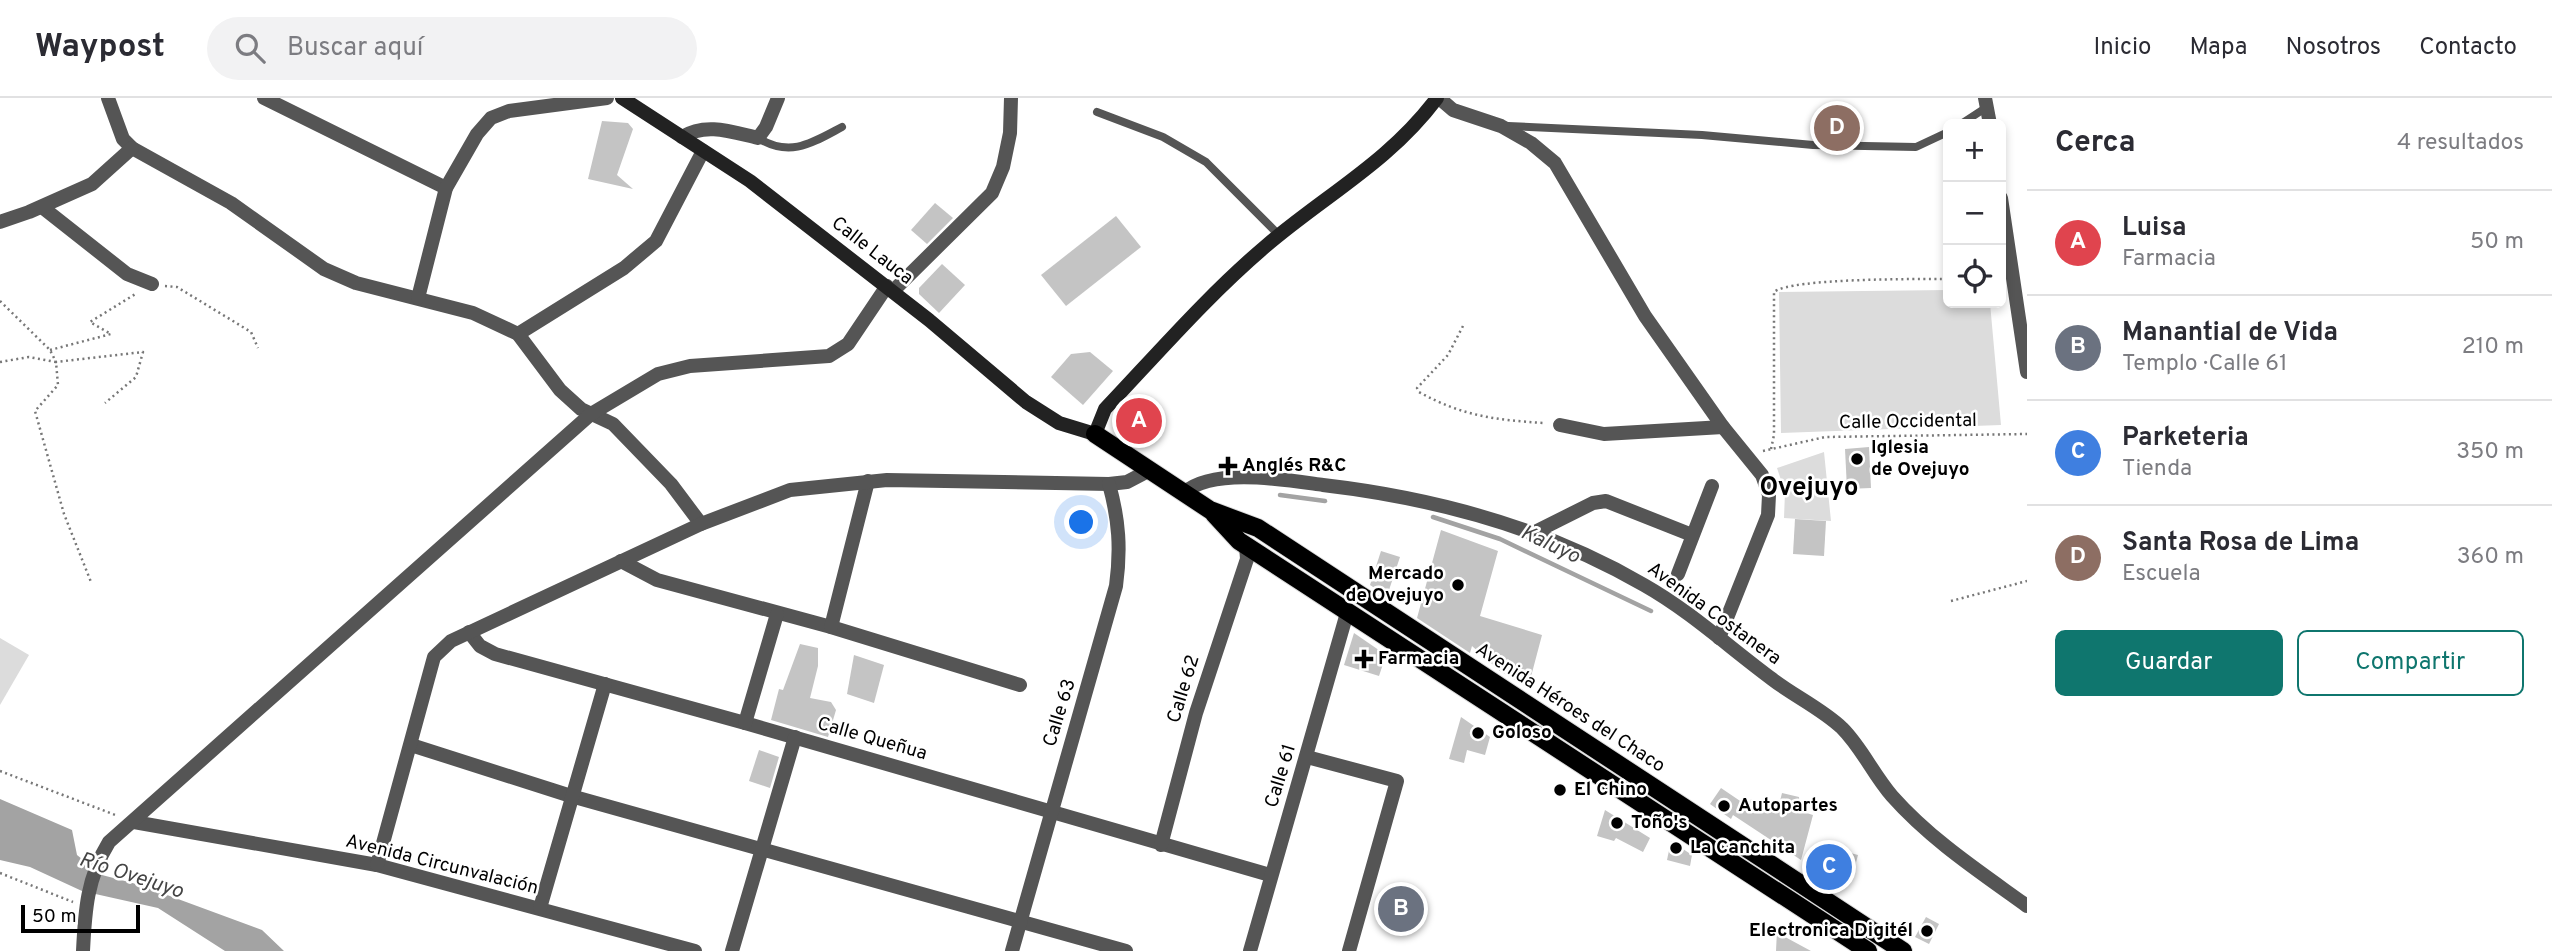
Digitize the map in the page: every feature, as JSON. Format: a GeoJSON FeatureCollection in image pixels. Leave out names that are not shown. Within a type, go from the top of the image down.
{"type":"FeatureCollection","features":[{"type":"Feature","properties":{"kind":"main road","name":"Avenida Héroes del Chaco"},"geometry":{"type":"LineString","coordinates":[[1095,434],[1210,510],[1246,546],[1868,951]]}},
{"type":"Feature","properties":{"kind":"main road","name":"Avenida Héroes del Chaco"},"geometry":{"type":"LineString","coordinates":[[1210,510],[1258,528],[1903,951]]}},
{"type":"Feature","properties":{"kind":"main road"},"geometry":{"type":"LineString","coordinates":[[1246,546],[1258,528]]}},
{"type":"Feature","properties":{"kind":"main road"},"geometry":{"type":"LineString","coordinates":[[1347,613],[1358,595]]}},
{"type":"Feature","properties":{"kind":"street"},"geometry":{"type":"LineString","coordinates":[[108,98],[123,139],[132,148],[231,203],[324,269],[356,283],[473,313],[518,334],[560,390],[591,414],[613,424],[671,485],[701,524]]}},
{"type":"Feature","properties":{"kind":"street"},"geometry":{"type":"LineString","coordinates":[[264,98],[446,188]]}},
{"type":"Feature","properties":{"kind":"street"},"geometry":{"type":"LineString","coordinates":[[418,298],[446,188],[477,134],[491,118],[509,111],[607,98]]}},
{"type":"Feature","properties":{"kind":"street","name":"Calle Lauca"},"geometry":{"type":"LineString","coordinates":[[622,98],[750,181],[890,289],[1026,402],[1059,424],[1095,434]]}},
{"type":"Feature","properties":{"kind":"street"},"geometry":{"type":"LineString","coordinates":[[682,137],[695,129],[717,128],[758,138],[766,127],[778,98]]}},
{"type":"Feature","properties":{"kind":"street"},"geometry":{"type":"LineString","coordinates":[[83,951],[86,904],[94,866],[109,842],[591,414],[657,374],[690,366],[829,356],[848,344],[890,289],[992,193],[1003,167],[1011,98]]}},
{"type":"Feature","properties":{"kind":"street"},"geometry":{"type":"LineString","coordinates":[[1095,434],[1105,409],[1232,275],[1279,235],[1391,150],[1414,128],[1438,98],[1453,110],[1502,126],[1531,143],[1555,163],[1645,316],[1723,427],[1751,458],[1769,495],[1768,515],[1719,638]]}},
{"type":"Feature","properties":{"kind":"street"},"geometry":{"type":"LineString","coordinates":[[0,222],[43,207],[92,184],[132,148]]}},
{"type":"Feature","properties":{"kind":"street"},"geometry":{"type":"LineString","coordinates":[[518,334],[624,268],[656,241],[703,151]]}},
{"type":"Feature","properties":{"kind":"street"},"geometry":{"type":"LineString","coordinates":[[43,207],[127,274],[152,284]]}},
{"type":"Feature","properties":{"kind":"street"},"geometry":{"type":"LineString","coordinates":[[2006,231],[2027,372]]}},
{"type":"Feature","properties":{"kind":"street"},"geometry":{"type":"LineString","coordinates":[[1560,425],[1604,434],[1723,427]]}},
{"type":"Feature","properties":{"kind":"street"},"geometry":{"type":"LineString","coordinates":[[377,865],[434,657],[451,641],[701,524],[790,490],[868,481],[1110,484],[1128,482],[1148,471]]}},
{"type":"Feature","properties":{"kind":"street","name":"Avenida Costanera"},"geometry":{"type":"LineString","coordinates":[[1184,493],[1194,484],[1210,480],[1295,481],[1451,506],[1533,533],[1643,584],[1839,726],[1862,750],[1891,794],[1931,835],[2027,906]]}},
{"type":"Feature","properties":{"kind":"street"},"geometry":{"type":"LineString","coordinates":[[831,627],[868,481]]}},
{"type":"Feature","properties":{"kind":"street","name":"Calle 63"},"geometry":{"type":"LineString","coordinates":[[1012,951],[1116,586],[1121,550],[1119,520],[1110,484]]}},
{"type":"Feature","properties":{"kind":"street"},"geometry":{"type":"LineString","coordinates":[[1678,574],[1712,486]]}},
{"type":"Feature","properties":{"kind":"street"},"geometry":{"type":"LineString","coordinates":[[1533,533],[1592,503],[1606,501],[1692,535]]}},
{"type":"Feature","properties":{"kind":"street","name":"Calle 62"},"geometry":{"type":"LineString","coordinates":[[1161,845],[1196,713],[1247,559],[1246,546]]}},
{"type":"Feature","properties":{"kind":"street"},"geometry":{"type":"LineString","coordinates":[[621,561],[657,580],[831,627],[1020,685]]}},
{"type":"Feature","properties":{"kind":"street","name":"Calle 61"},"geometry":{"type":"LineString","coordinates":[[1250,951],[1347,613]]}},
{"type":"Feature","properties":{"kind":"street"},"geometry":{"type":"LineString","coordinates":[[745,723],[777,614]]}},
{"type":"Feature","properties":{"kind":"street","name":"Calle Queñua"},"geometry":{"type":"LineString","coordinates":[[469,632],[480,646],[495,654],[795,737],[1270,875]]}},
{"type":"Feature","properties":{"kind":"street"},"geometry":{"type":"LineString","coordinates":[[540,908],[605,684]]}},
{"type":"Feature","properties":{"kind":"street"},"geometry":{"type":"LineString","coordinates":[[732,951],[795,737]]}},
{"type":"Feature","properties":{"kind":"street"},"geometry":{"type":"LineString","coordinates":[[411,745],[571,796],[1020,919],[1126,951]]}},
{"type":"Feature","properties":{"kind":"street"},"geometry":{"type":"LineString","coordinates":[[1307,757],[1397,781],[1349,951]]}},
{"type":"Feature","properties":{"kind":"street","name":"Avenida Circunvalación"},"geometry":{"type":"LineString","coordinates":[[134,822],[377,865],[540,908],[655,946],[695,951]]}},
{"type":"Feature","properties":{"kind":"lane"},"geometry":{"type":"LineString","coordinates":[[1967,119],[1986,103]]}},
{"type":"Feature","properties":{"kind":"lane"},"geometry":{"type":"LineString","coordinates":[[1097,112],[1163,137],[1206,162],[1279,235]]}},
{"type":"Feature","properties":{"kind":"lane"},"geometry":{"type":"LineString","coordinates":[[1502,126],[1702,135],[1814,145],[1916,147],[1943,134]]}},
{"type":"Feature","properties":{"kind":"lane"},"geometry":{"type":"LineString","coordinates":[[758,138],[772,147],[790,149],[812,143],[842,127]]}},
{"type":"Feature","properties":{"kind":"path"},"geometry":{"type":"LineString","coordinates":[[1771,449],[1774,435],[1776,324],[1773,297],[1777,289],[1869,281],[1943,279]]}},
{"type":"Feature","properties":{"kind":"path"},"geometry":{"type":"LineString","coordinates":[[50,349],[111,334],[90,323],[152,284],[177,287],[210,305],[251,332],[258,348]]}},
{"type":"Feature","properties":{"kind":"path"},"geometry":{"type":"LineString","coordinates":[[0,301],[50,349],[55,362],[58,384],[35,411],[64,514],[91,582]]}},
{"type":"Feature","properties":{"kind":"path"},"geometry":{"type":"LineString","coordinates":[[1463,326],[1448,355],[1417,388],[1419,392],[1446,406],[1489,419],[1560,425]]}},
{"type":"Feature","properties":{"kind":"path"},"geometry":{"type":"LineString","coordinates":[[0,362],[29,357],[55,362],[143,352],[136,377],[105,403]]}},
{"type":"Feature","properties":{"kind":"path","name":"Calle Occidental"},"geometry":{"type":"LineString","coordinates":[[1751,458],[1771,449],[1825,437],[2027,434]]}},
{"type":"Feature","properties":{"kind":"path"},"geometry":{"type":"LineString","coordinates":[[1951,601],[2027,581]]}},
{"type":"Feature","properties":{"kind":"path"},"geometry":{"type":"LineString","coordinates":[[0,771],[134,822]]}},
{"type":"Feature","properties":{"kind":"path"},"geometry":{"type":"LineString","coordinates":[[0,873],[86,904]]}},
{"type":"Feature","properties":{"kind":"shaded area"},"geometry":{"type":"Polygon","coordinates":[[[1943,290],[1943,308],[1990,308],[2001,425],[1781,433],[1779,292],[1943,290]]]}},
{"type":"Feature","properties":{"kind":"shaded area"},"geometry":{"type":"Polygon","coordinates":[[[1824,452],[1831,521],[1784,518],[1785,492],[1777,468],[1824,452]]]}},
{"type":"Feature","properties":{"kind":"shaded area"},"geometry":{"type":"Polygon","coordinates":[[[0,638],[29,655],[0,705],[0,638]]]}},
{"type":"Feature","properties":{"kind":"shaded area","name":"Río Ovejuyo"},"geometry":{"type":"Polygon","coordinates":[[[0,799],[72,830],[77,855],[102,875],[140,885],[262,930],[284,951],[225,951],[158,908],[82,891],[30,867],[0,860],[0,799]]]}},
{"type":"Feature","properties":{"kind":"building"},"geometry":{"type":"Polygon","coordinates":[[[602,121],[628,123],[633,129],[617,175],[633,189],[588,179],[602,121]]]}},
{"type":"Feature","properties":{"kind":"building"},"geometry":{"type":"Polygon","coordinates":[[[935,203],[953,218],[927,244],[911,230],[935,203]]]}},
{"type":"Feature","properties":{"kind":"building"},"geometry":{"type":"Polygon","coordinates":[[[1116,216],[1141,247],[1066,306],[1041,275],[1116,216]]]}},
{"type":"Feature","properties":{"kind":"building"},"geometry":{"type":"Polygon","coordinates":[[[942,264],[965,285],[939,313],[919,294],[919,288],[942,264]]]}},
{"type":"Feature","properties":{"kind":"building"},"geometry":{"type":"Polygon","coordinates":[[[1090,352],[1113,371],[1083,405],[1051,377],[1071,354],[1090,352]]]}},
{"type":"Feature","properties":{"kind":"building"},"geometry":{"type":"Polygon","coordinates":[[[1138,404],[1164,417],[1152,441],[1133,429],[1132,415],[1138,404]]]}},
{"type":"Feature","properties":{"kind":"building"},"geometry":{"type":"Polygon","coordinates":[[[1869,447],[1871,488],[1847,489],[1845,449],[1869,447]]]}},
{"type":"Feature","properties":{"kind":"building"},"geometry":{"type":"Polygon","coordinates":[[[1795,519],[1826,521],[1824,556],[1793,554],[1795,519]]]}},
{"type":"Feature","properties":{"kind":"building","name":"Mercado de Ovejuyo"},"geometry":{"type":"Polygon","coordinates":[[[1441,530],[1498,551],[1480,616],[1542,635],[1528,688],[1500,671],[1472,646],[1470,653],[1417,618],[1441,530]]]}},
{"type":"Feature","properties":{"kind":"building"},"geometry":{"type":"Polygon","coordinates":[[[1381,551],[1400,557],[1387,596],[1370,585],[1381,551]]]}},
{"type":"Feature","properties":{"kind":"building"},"geometry":{"type":"Polygon","coordinates":[[[1354,633],[1386,655],[1379,676],[1344,665],[1354,633]]]}},
{"type":"Feature","properties":{"kind":"building"},"geometry":{"type":"Polygon","coordinates":[[[800,644],[818,648],[818,666],[810,698],[831,702],[836,710],[828,737],[771,720],[779,689],[783,690],[800,644]]]}},
{"type":"Feature","properties":{"kind":"building"},"geometry":{"type":"Polygon","coordinates":[[[854,655],[884,665],[874,703],[847,694],[854,655]]]}},
{"type":"Feature","properties":{"kind":"building"},"geometry":{"type":"Polygon","coordinates":[[[1461,717],[1490,737],[1485,755],[1467,750],[1464,763],[1449,759],[1461,717]]]}},
{"type":"Feature","properties":{"kind":"building"},"geometry":{"type":"Polygon","coordinates":[[[759,750],[779,757],[770,788],[749,781],[759,750]]]}},
{"type":"Feature","properties":{"kind":"building"},"geometry":{"type":"Polygon","coordinates":[[[1721,788],[1749,807],[1751,799],[1779,805],[1782,793],[1799,797],[1800,811],[1813,815],[1801,860],[1733,815],[1731,819],[1710,804],[1721,788]]]}},
{"type":"Feature","properties":{"kind":"building"},"geometry":{"type":"Polygon","coordinates":[[[1605,810],[1650,838],[1643,852],[1616,838],[1614,841],[1597,836],[1605,810]]]}},
{"type":"Feature","properties":{"kind":"building","name":"La Canchita"},"geometry":{"type":"Polygon","coordinates":[[[1671,841],[1692,855],[1690,866],[1667,860],[1671,841]]]}},
{"type":"Feature","properties":{"kind":"building"},"geometry":{"type":"Polygon","coordinates":[[[1839,850],[1858,855],[1854,870],[1848,869],[1843,888],[1822,875],[1827,856],[1837,859],[1839,850]]]}},
{"type":"Feature","properties":{"kind":"building","name":"Electronica Digitél"},"geometry":{"type":"Polygon","coordinates":[[[1926,917],[1939,924],[1929,944],[1915,937],[1926,917]]]}},
{"type":"Feature","properties":{"kind":"building"},"geometry":{"type":"Polygon","coordinates":[[[1777,930],[1787,938],[1811,951],[1776,951],[1777,930]]]}},
{"type":"Feature","properties":{"kind":"waterway","name":"Kaluyo"},"geometry":{"type":"LineString","coordinates":[[1280,495],[1325,501]]}},
{"type":"Feature","properties":{"kind":"waterway","name":"Kaluyo"},"geometry":{"type":"LineString","coordinates":[[1433,517],[1500,539],[1651,611]]}},
{"type":"Feature","properties":{"kind":"place","name":"Santa Rosa de Lima"},"geometry":{"type":"Point","coordinates":[1837,128]}},
{"type":"Feature","properties":{"kind":"place","name":"Luisa"},"geometry":{"type":"Point","coordinates":[1139,421]}},
{"type":"Feature","properties":{"kind":"place","name":"Iglesia de Ovejuyo"},"geometry":{"type":"Point","coordinates":[1857,459]}},
{"type":"Feature","properties":{"kind":"place","name":"Anglés R&C"},"geometry":{"type":"Point","coordinates":[1228,466]}},
{"type":"Feature","properties":{"kind":"place","name":"Mercado de Ovejuyo"},"geometry":{"type":"Point","coordinates":[1458,585]}},
{"type":"Feature","properties":{"kind":"place","name":"Farmacia"},"geometry":{"type":"Point","coordinates":[1364,659]}},
{"type":"Feature","properties":{"kind":"place","name":"Goloso"},"geometry":{"type":"Point","coordinates":[1478,733]}},
{"type":"Feature","properties":{"kind":"place","name":"El Chino"},"geometry":{"type":"Point","coordinates":[1560,790]}},
{"type":"Feature","properties":{"kind":"place","name":"Autopartes"},"geometry":{"type":"Point","coordinates":[1724,806]}},
{"type":"Feature","properties":{"kind":"place","name":"Toño's"},"geometry":{"type":"Point","coordinates":[1617,823]}},
{"type":"Feature","properties":{"kind":"place","name":"La Canchita"},"geometry":{"type":"Point","coordinates":[1676,848]}},
{"type":"Feature","properties":{"kind":"place","name":"Parketeria"},"geometry":{"type":"Point","coordinates":[1829,867]}},
{"type":"Feature","properties":{"kind":"place","name":"Manantial de Vida"},"geometry":{"type":"Point","coordinates":[1401,909]}},
{"type":"Feature","properties":{"kind":"place","name":"Electronica Digitél"},"geometry":{"type":"Point","coordinates":[1927,931]}},
{"type":"Feature","properties":{"kind":"district","name":"Ovejuyo"},"geometry":{"type":"Point","coordinates":[1809,488]}}]}
